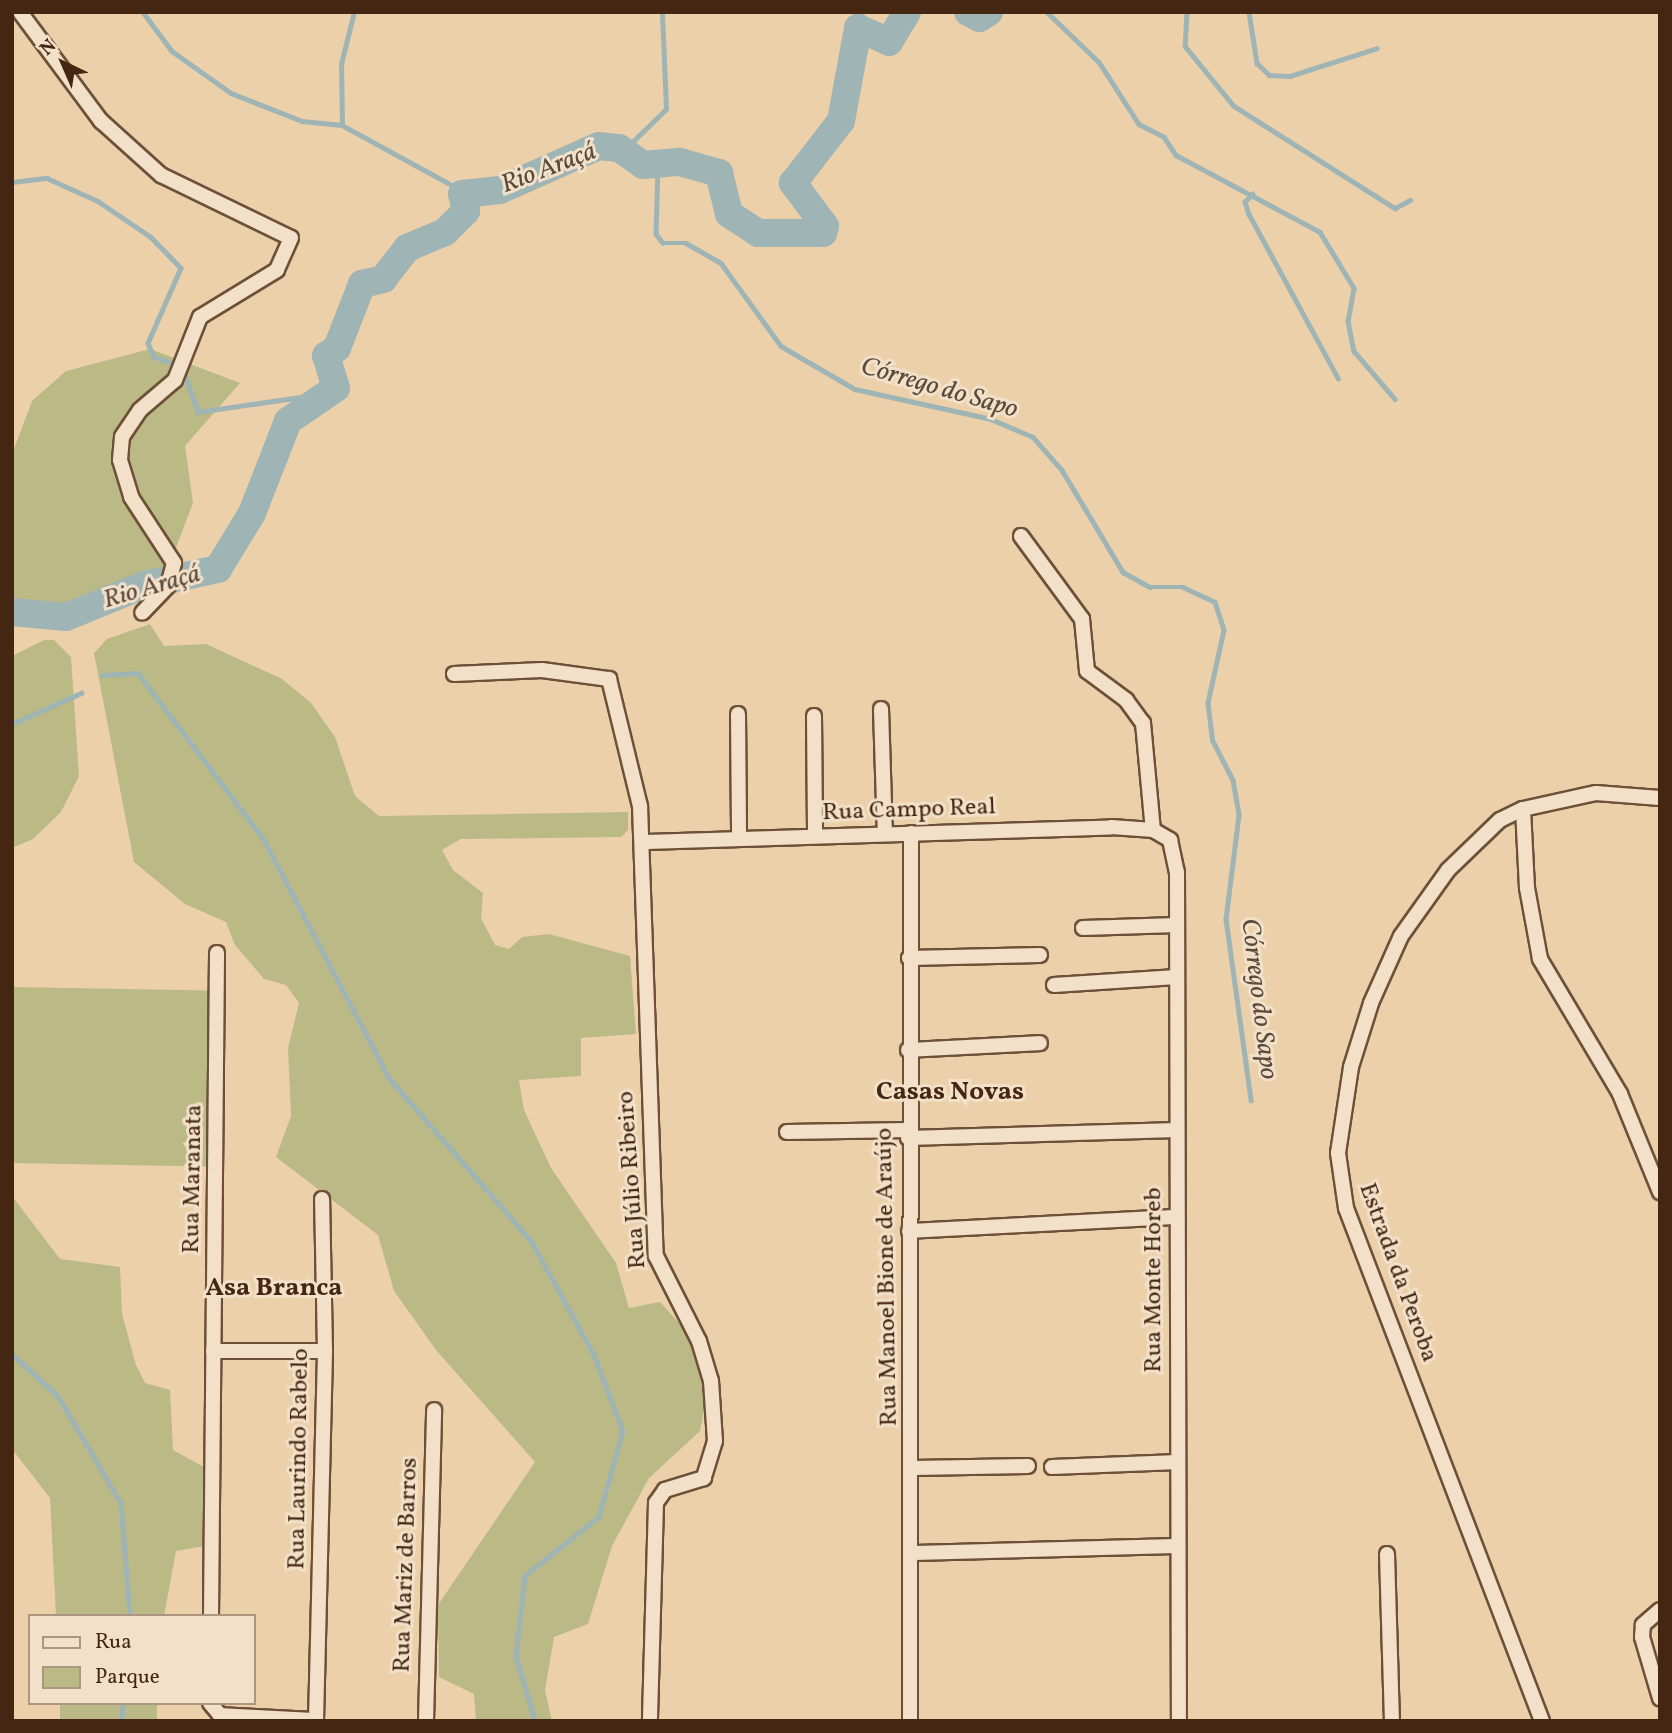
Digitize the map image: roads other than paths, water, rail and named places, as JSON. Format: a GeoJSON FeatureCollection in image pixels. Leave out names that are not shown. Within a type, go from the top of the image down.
{"type":"FeatureCollection","features":[{"type":"Feature","properties":{"kind":"street"},"geometry":{"type":"LineString","coordinates":[[20,12],[101,121],[161,175],[291,238],[277,270],[200,317],[177,376],[163,395],[139,410],[122,437],[125,481],[173,571],[168,586],[142,613]]}},
{"type":"Feature","properties":{"kind":"street"},"geometry":{"type":"LineString","coordinates":[[1021,536],[1082,619],[1087,671],[1126,700],[1143,723],[1153,830]]}},
{"type":"Feature","properties":{"kind":"street"},"geometry":{"type":"LineString","coordinates":[[454,674],[542,670],[609,679],[646,842]]}},
{"type":"Feature","properties":{"kind":"street"},"geometry":{"type":"LineString","coordinates":[[881,709],[885,834]]}},
{"type":"Feature","properties":{"kind":"street"},"geometry":{"type":"LineString","coordinates":[[738,714],[739,839]]}},
{"type":"Feature","properties":{"kind":"street"},"geometry":{"type":"LineString","coordinates":[[814,716],[815,836]]}},
{"type":"Feature","properties":{"kind":"street","name":"Estrada da Peroba"},"geometry":{"type":"LineString","coordinates":[[1542,1721],[1337,1174],[1351,1067],[1386,963],[1448,870],[1500,820],[1523,809],[1596,793],[1660,798]]}},
{"type":"Feature","properties":{"kind":"street"},"geometry":{"type":"LineString","coordinates":[[1523,809],[1527,888],[1540,959],[1620,1094],[1660,1192]]}},
{"type":"Feature","properties":{"kind":"street","name":"Rua Campo Real"},"geometry":{"type":"LineString","coordinates":[[646,842],[885,834],[1153,830]]}},
{"type":"Feature","properties":{"kind":"street","name":"Rua Monte Horeb"},"geometry":{"type":"LineString","coordinates":[[1153,830],[1170,840],[1177,857],[1179,1721]]}},
{"type":"Feature","properties":{"kind":"street","name":"Rua Manoel Bione de Araújo"},"geometry":{"type":"LineString","coordinates":[[910,1721],[912,1468],[908,1050],[911,834]]}},
{"type":"Feature","properties":{"kind":"street","name":"Rua Júlio Ribeiro"},"geometry":{"type":"LineString","coordinates":[[646,842],[645,1001],[656,1256],[699,1341],[711,1381],[715,1441],[704,1478],[665,1490],[656,1503],[650,1721]]}},
{"type":"Feature","properties":{"kind":"street"},"geometry":{"type":"LineString","coordinates":[[1083,928],[1177,925]]}},
{"type":"Feature","properties":{"kind":"street","name":"Rua Maranata"},"geometry":{"type":"LineString","coordinates":[[211,1614],[217,953]]}},
{"type":"Feature","properties":{"kind":"street"},"geometry":{"type":"LineString","coordinates":[[909,958],[1040,955]]}},
{"type":"Feature","properties":{"kind":"street"},"geometry":{"type":"LineString","coordinates":[[1054,985],[1177,977]]}},
{"type":"Feature","properties":{"kind":"street"},"geometry":{"type":"LineString","coordinates":[[908,1050],[1040,1042]]}},
{"type":"Feature","properties":{"kind":"street"},"geometry":{"type":"LineString","coordinates":[[787,1132],[908,1134],[1177,1130]]}},
{"type":"Feature","properties":{"kind":"street","name":"Rua Laurindo Rabelo"},"geometry":{"type":"LineString","coordinates":[[316,1720],[325,1351],[322,1199]]}},
{"type":"Feature","properties":{"kind":"street"},"geometry":{"type":"LineString","coordinates":[[909,1231],[1177,1217]]}},
{"type":"Feature","properties":{"kind":"street"},"geometry":{"type":"LineString","coordinates":[[213,1351],[325,1351]]}},
{"type":"Feature","properties":{"kind":"street","name":"Rua Mariz de Barros"},"geometry":{"type":"LineString","coordinates":[[426,1721],[433,1410]]}},
{"type":"Feature","properties":{"kind":"street"},"geometry":{"type":"LineString","coordinates":[[1052,1467],[1178,1462]]}},
{"type":"Feature","properties":{"kind":"street"},"geometry":{"type":"LineString","coordinates":[[912,1468],[1028,1466]]}},
{"type":"Feature","properties":{"kind":"street"},"geometry":{"type":"LineString","coordinates":[[912,1553],[1178,1546]]}},
{"type":"Feature","properties":{"kind":"street"},"geometry":{"type":"LineString","coordinates":[[1387,1554],[1392,1721]]}},
{"type":"Feature","properties":{"kind":"street"},"geometry":{"type":"LineString","coordinates":[[1654,1613],[1642,1637],[1660,1698]]}},
{"type":"Feature","properties":{"kind":"street"},"geometry":{"type":"LineString","coordinates":[[212,1705],[220,1715],[316,1720]]}},
{"type":"Feature","properties":{"kind":"waterway"},"geometry":{"type":"LineString","coordinates":[[143,12],[172,51],[231,93],[302,121],[342,125],[466,193]]}},
{"type":"Feature","properties":{"kind":"waterway"},"geometry":{"type":"LineString","coordinates":[[342,125],[341,64],[354,12]]}},
{"type":"Feature","properties":{"kind":"waterway"},"geometry":{"type":"LineString","coordinates":[[623,151],[666,109],[662,12]]}},
{"type":"Feature","properties":{"kind":"waterway","name":"Rio Araçá"},"geometry":{"type":"LineString","coordinates":[[12,612],[66,617],[144,585],[218,569],[252,513],[288,421],[336,388],[326,356],[337,348],[362,284],[383,279],[407,248],[445,232],[466,211],[462,194],[500,190],[599,146],[619,148],[643,165],[680,162],[719,173],[729,214],[758,233],[823,233],[825,226],[793,183],[841,121],[858,28],[889,42],[907,12]]}},
{"type":"Feature","properties":{"kind":"waterway","name":"Rio Araçá"},"geometry":{"type":"LineString","coordinates":[[968,12],[980,18],[989,12]]}},
{"type":"Feature","properties":{"kind":"waterway"},"geometry":{"type":"LineString","coordinates":[[1047,12],[1099,62],[1139,124],[1164,137],[1176,155],[1320,232],[1354,288],[1348,321],[1354,351],[1395,399]]}},
{"type":"Feature","properties":{"kind":"waterway"},"geometry":{"type":"LineString","coordinates":[[1187,12],[1185,46],[1234,106],[1395,208],[1410,200]]}},
{"type":"Feature","properties":{"kind":"waterway"},"geometry":{"type":"LineString","coordinates":[[1249,12],[1257,63],[1269,75],[1290,76],[1377,48]]}},
{"type":"Feature","properties":{"kind":"waterway","name":"Córrego do Sapo"},"geometry":{"type":"LineString","coordinates":[[658,164],[656,234],[663,243],[686,243],[721,263],[781,346],[855,389],[991,419],[1033,437],[1062,470],[1123,572],[1150,587],[1183,587],[1215,602],[1224,630],[1208,703],[1213,741],[1233,780],[1239,815],[1226,919],[1251,1100]]}},
{"type":"Feature","properties":{"kind":"waterway"},"geometry":{"type":"LineString","coordinates":[[12,182],[47,178],[98,201],[151,237],[181,268],[148,343],[154,357],[182,366],[198,412],[328,393]]}},
{"type":"Feature","properties":{"kind":"waterway"},"geometry":{"type":"LineString","coordinates":[[1253,194],[1245,202],[1249,214],[1338,378]]}},
{"type":"Feature","properties":{"kind":"waterway"},"geometry":{"type":"LineString","coordinates":[[102,675],[138,673],[263,838],[389,1078],[532,1242],[594,1355],[623,1431],[599,1517],[525,1576],[516,1656],[535,1721]]}},
{"type":"Feature","properties":{"kind":"waterway"},"geometry":{"type":"LineString","coordinates":[[12,724],[81,693]]}},
{"type":"Feature","properties":{"kind":"waterway"},"geometry":{"type":"LineString","coordinates":[[12,1354],[58,1396],[121,1503],[130,1614]]}},
{"type":"Feature","properties":{"kind":"waterway"},"geometry":{"type":"LineString","coordinates":[[121,1721],[123,1705]]}},
{"type":"Feature","properties":{"kind":"district","name":"Casas Novas"},"geometry":{"type":"Point","coordinates":[950,1093]}},
{"type":"Feature","properties":{"kind":"district","name":"Asa Branca"},"geometry":{"type":"Point","coordinates":[274,1289]}}]}
